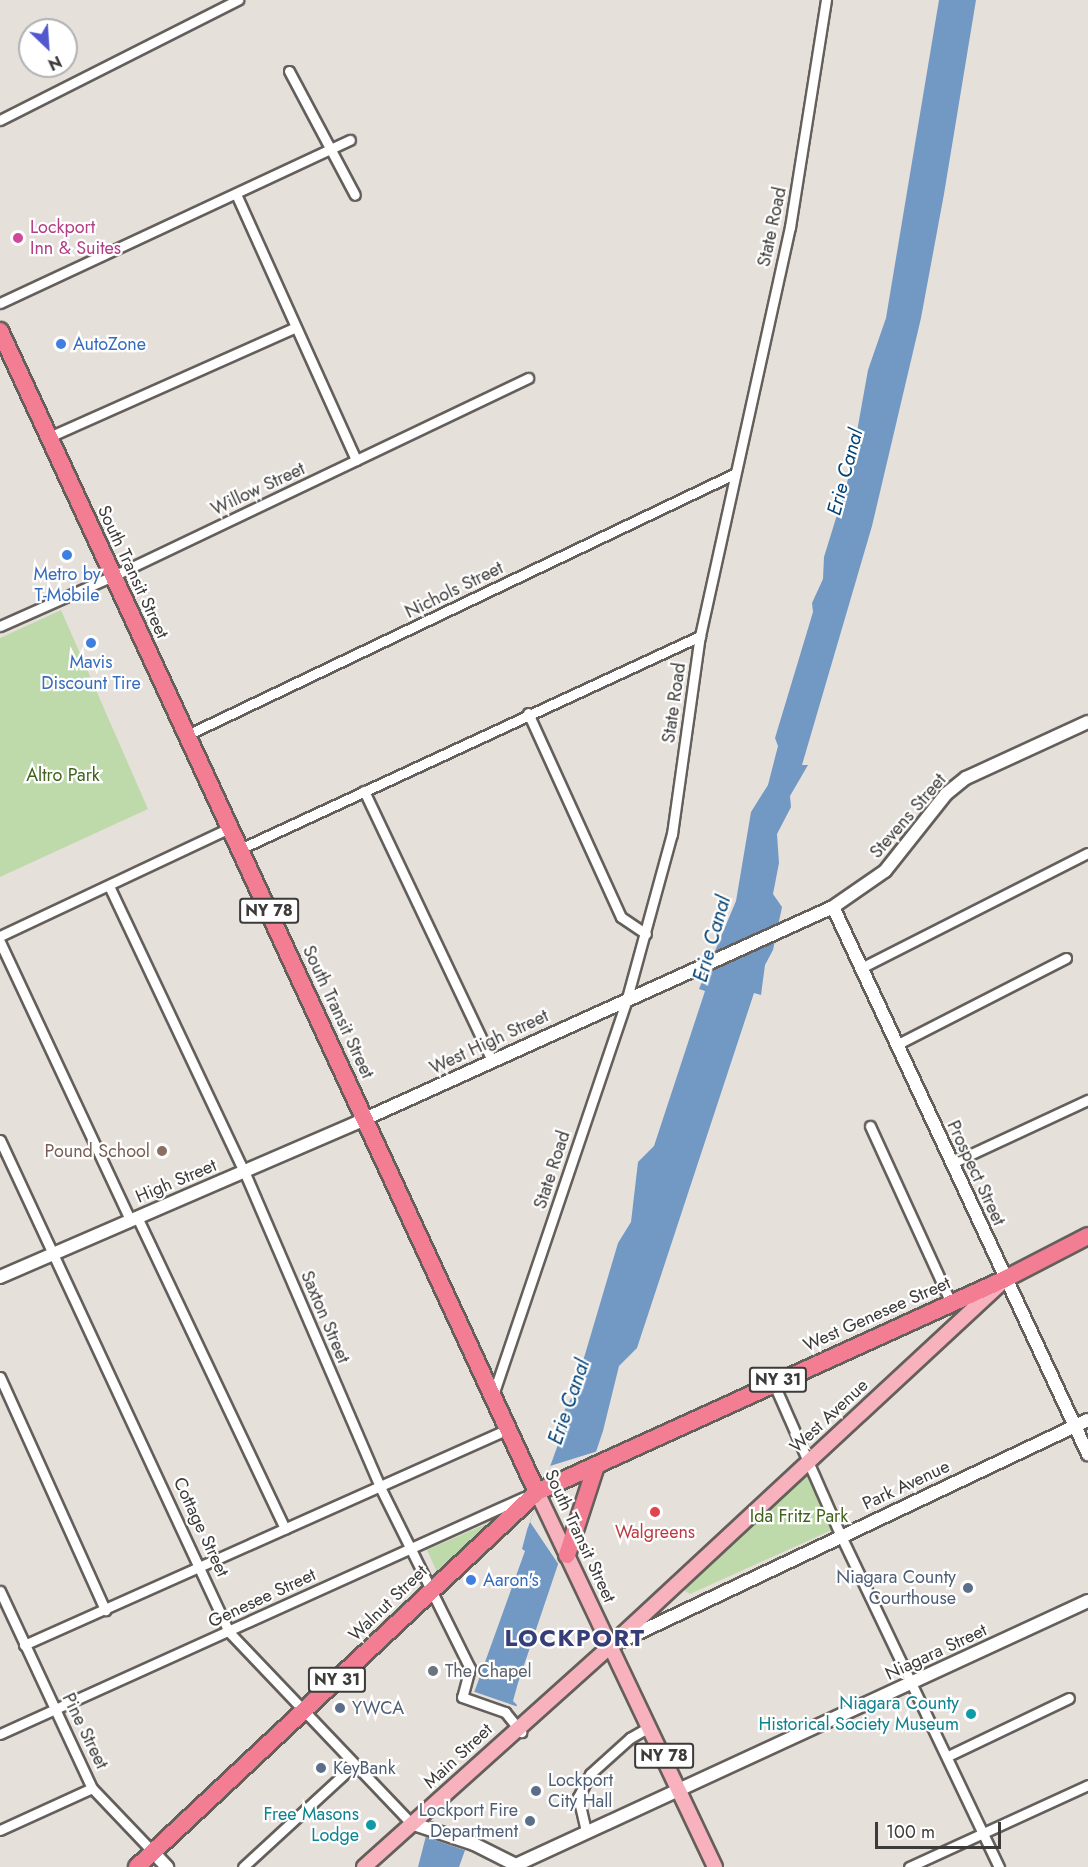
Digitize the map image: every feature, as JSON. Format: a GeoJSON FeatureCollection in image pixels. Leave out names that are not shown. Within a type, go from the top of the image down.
{"type":"FeatureCollection","features":[{"type":"Feature","properties":{"kind":"highway","name":"South Transit Street"},"geometry":{"type":"LineString","coordinates":[[0,331],[539,1492]]}},
{"type":"Feature","properties":{"kind":"highway","name":"West Avenue"},"geometry":{"type":"LineString","coordinates":[[1005,1279],[1088,1236]]}},
{"type":"Feature","properties":{"kind":"highway","name":"West Genesee Street"},"geometry":{"type":"LineString","coordinates":[[539,1492],[950,1301],[1005,1279]]}},
{"type":"Feature","properties":{"kind":"highway"},"geometry":{"type":"LineString","coordinates":[[569,1560],[602,1464]]}},
{"type":"Feature","properties":{"kind":"highway","name":"Walnut Street"},"geometry":{"type":"LineString","coordinates":[[137,1867],[304,1713],[429,1590],[539,1492]]}},
{"type":"Feature","properties":{"kind":"main road","name":"West Avenue"},"geometry":{"type":"LineString","coordinates":[[610,1646],[1005,1279]]}},
{"type":"Feature","properties":{"kind":"main road","name":"South Transit Street"},"geometry":{"type":"LineString","coordinates":[[539,1492],[610,1646]]}},
{"type":"Feature","properties":{"kind":"main road","name":"Main Street"},"geometry":{"type":"LineString","coordinates":[[364,1867],[422,1823],[435,1801],[610,1646]]}},
{"type":"Feature","properties":{"kind":"main road","name":"NY 78"},"geometry":{"type":"LineString","coordinates":[[610,1646],[679,1787],[711,1866]]}},
{"type":"Feature","properties":{"kind":"main road","name":"Main Street"},"geometry":{"type":"LineString","coordinates":[[376,1867],[514,1732]]}},
{"type":"Feature","properties":{"kind":"street"},"geometry":{"type":"LineString","coordinates":[[0,120],[238,0]]}},
{"type":"Feature","properties":{"kind":"street","name":"State Road"},"geometry":{"type":"LineString","coordinates":[[492,1395],[627,998],[672,834],[700,636],[790,227],[826,0]]}},
{"type":"Feature","properties":{"kind":"street"},"geometry":{"type":"LineString","coordinates":[[289,71],[329,150],[355,195]]}},
{"type":"Feature","properties":{"kind":"street"},"geometry":{"type":"LineString","coordinates":[[0,303],[350,140]]}},
{"type":"Feature","properties":{"kind":"street"},"geometry":{"type":"LineString","coordinates":[[236,194],[356,460]]}},
{"type":"Feature","properties":{"kind":"street"},"geometry":{"type":"LineString","coordinates":[[49,437],[296,327]]}},
{"type":"Feature","properties":{"kind":"street","name":"Willow Street"},"geometry":{"type":"LineString","coordinates":[[0,626],[113,576],[528,378]]}},
{"type":"Feature","properties":{"kind":"street","name":"Nichols Street"},"geometry":{"type":"LineString","coordinates":[[187,735],[734,474]]}},
{"type":"Feature","properties":{"kind":"street"},"geometry":{"type":"LineString","coordinates":[[240,849],[528,713],[700,636]]}},
{"type":"Feature","properties":{"kind":"street"},"geometry":{"type":"LineString","coordinates":[[528,713],[621,917],[646,934]]}},
{"type":"Feature","properties":{"kind":"street","name":"Stevens Street"},"geometry":{"type":"LineString","coordinates":[[627,998],[833,907],[885,872],[946,794],[966,778],[1088,722]]}},
{"type":"Feature","properties":{"kind":"street"},"geometry":{"type":"LineString","coordinates":[[364,791],[492,1061]]}},
{"type":"Feature","properties":{"kind":"street"},"geometry":{"type":"LineString","coordinates":[[0,936],[230,828]]}},
{"type":"Feature","properties":{"kind":"street"},"geometry":{"type":"LineString","coordinates":[[861,968],[1088,853]]}},
{"type":"Feature","properties":{"kind":"street","name":"Saxton Street"},"geometry":{"type":"LineString","coordinates":[[109,886],[244,1172],[380,1487],[429,1590],[470,1668],[462,1697],[505,1712],[514,1732]]}},
{"type":"Feature","properties":{"kind":"street","name":"Prospect Street"},"geometry":{"type":"LineString","coordinates":[[833,907],[1088,1454]]}},
{"type":"Feature","properties":{"kind":"street"},"geometry":{"type":"LineString","coordinates":[[0,942],[285,1529]]}},
{"type":"Feature","properties":{"kind":"street"},"geometry":{"type":"LineString","coordinates":[[896,1045],[1066,958]]}},
{"type":"Feature","properties":{"kind":"street","name":"West High Street"},"geometry":{"type":"LineString","coordinates":[[367,1119],[627,998]]}},
{"type":"Feature","properties":{"kind":"street"},"geometry":{"type":"LineString","coordinates":[[952,1163],[1088,1100]]}},
{"type":"Feature","properties":{"kind":"street","name":"High Street"},"geometry":{"type":"LineString","coordinates":[[0,1277],[367,1119]]}},
{"type":"Feature","properties":{"kind":"street"},"geometry":{"type":"LineString","coordinates":[[870,1126],[950,1301]]}},
{"type":"Feature","properties":{"kind":"street","name":"Cottage Street"},"geometry":{"type":"LineString","coordinates":[[0,1140],[229,1632],[353,1766],[422,1823],[474,1844]]}},
{"type":"Feature","properties":{"kind":"street"},"geometry":{"type":"LineString","coordinates":[[0,1377],[105,1610]]}},
{"type":"Feature","properties":{"kind":"street"},"geometry":{"type":"LineString","coordinates":[[773,1382],[841,1536],[999,1867]]}},
{"type":"Feature","properties":{"kind":"street","name":"Park Avenue"},"geometry":{"type":"LineString","coordinates":[[610,1646],[1088,1420]]}},
{"type":"Feature","properties":{"kind":"street"},"geometry":{"type":"LineString","coordinates":[[24,1644],[201,1568],[508,1429]]}},
{"type":"Feature","properties":{"kind":"street","name":"Genesee Street"},"geometry":{"type":"LineString","coordinates":[[0,1734],[539,1492]]}},
{"type":"Feature","properties":{"kind":"street","name":"Pine Street"},"geometry":{"type":"LineString","coordinates":[[0,1591],[92,1788],[167,1867]]}},
{"type":"Feature","properties":{"kind":"street","name":"Niagara Street"},"geometry":{"type":"LineString","coordinates":[[474,1844],[515,1866],[679,1787],[1088,1601]]}},
{"type":"Feature","properties":{"kind":"street"},"geometry":{"type":"LineString","coordinates":[[948,1756],[1069,1698]]}},
{"type":"Feature","properties":{"kind":"street"},"geometry":{"type":"LineString","coordinates":[[586,1831],[578,1797],[590,1774],[630,1738],[649,1727]]}},
{"type":"Feature","properties":{"kind":"street"},"geometry":{"type":"LineString","coordinates":[[243,1867],[353,1766]]}},
{"type":"Feature","properties":{"kind":"street"},"geometry":{"type":"LineString","coordinates":[[909,1867],[1088,1785]]}},
{"type":"Feature","properties":{"kind":"street"},"geometry":{"type":"LineString","coordinates":[[0,1830],[92,1788]]}},
{"type":"Feature","properties":{"kind":"green space","name":"Altro Park"},"geometry":{"type":"Polygon","coordinates":[[[61,610],[148,809],[0,877],[0,638],[61,610]]]}},
{"type":"Feature","properties":{"kind":"green space","name":"Ida Fritz Park"},"geometry":{"type":"Polygon","coordinates":[[[808,1474],[834,1529],[690,1594],[685,1591],[686,1584],[808,1474]]]}},
{"type":"Feature","properties":{"kind":"green space"},"geometry":{"type":"Polygon","coordinates":[[[495,1520],[496,1523],[437,1572],[427,1550],[495,1520]]]}},
{"type":"Feature","properties":{"kind":"water"},"geometry":{"type":"Polygon","coordinates":[[[939,0],[976,0],[944,194],[921,318],[872,526],[802,765],[808,765],[790,796],[791,807],[777,834],[779,863],[773,894],[782,907],[773,950],[765,965],[761,995],[754,993],[637,1348],[619,1366],[603,1431],[518,1683],[513,1701],[517,1705],[459,1867],[418,1867],[435,1801],[525,1551],[522,1549],[527,1530],[564,1428],[563,1413],[573,1395],[618,1243],[631,1222],[638,1162],[654,1146],[705,991],[699,989],[736,901],[751,812],[768,785],[778,746],[775,738],[813,612],[812,603],[823,579],[824,557],[849,476],[868,370],[886,318],[939,0]]]}},
{"type":"Feature","properties":{"kind":"pier"},"geometry":{"type":"Polygon","coordinates":[[[598,1451],[561,1568],[530,1522],[550,1466],[598,1451]]]}},
{"type":"Feature","properties":{"kind":"pier"},"geometry":{"type":"Polygon","coordinates":[[[472,1691],[518,1707],[469,1852],[422,1836],[472,1691]]]}},
{"type":"Feature","properties":{"kind":"place","name":"Lockport Inn & Suites"},"geometry":{"type":"Point","coordinates":[18,238]}},
{"type":"Feature","properties":{"kind":"place","name":"AutoZone"},"geometry":{"type":"Point","coordinates":[61,344]}},
{"type":"Feature","properties":{"kind":"place","name":"Metro by T-Mobile"},"geometry":{"type":"Point","coordinates":[67,555]}},
{"type":"Feature","properties":{"kind":"place","name":"Mavis Discount Tire"},"geometry":{"type":"Point","coordinates":[91,643]}},
{"type":"Feature","properties":{"kind":"place","name":"Pound School"},"geometry":{"type":"Point","coordinates":[162,1151]}},
{"type":"Feature","properties":{"kind":"place","name":"Walgreens"},"geometry":{"type":"Point","coordinates":[655,1512]}},
{"type":"Feature","properties":{"kind":"place","name":"Aaron's"},"geometry":{"type":"Point","coordinates":[471,1580]}},
{"type":"Feature","properties":{"kind":"place","name":"Niagara County Courthouse"},"geometry":{"type":"Point","coordinates":[968,1588]}},
{"type":"Feature","properties":{"kind":"place","name":"The Chapel"},"geometry":{"type":"Point","coordinates":[433,1671]}},
{"type":"Feature","properties":{"kind":"place","name":"YWCA"},"geometry":{"type":"Point","coordinates":[340,1708]}},
{"type":"Feature","properties":{"kind":"place","name":"Niagara County Historical Society Museum"},"geometry":{"type":"Point","coordinates":[971,1714]}},
{"type":"Feature","properties":{"kind":"place","name":"KeyBank"},"geometry":{"type":"Point","coordinates":[321,1768]}},
{"type":"Feature","properties":{"kind":"place","name":"Lockport City Hall"},"geometry":{"type":"Point","coordinates":[536,1791]}},
{"type":"Feature","properties":{"kind":"place","name":"Lockport Fire Department"},"geometry":{"type":"Point","coordinates":[530,1821]}},
{"type":"Feature","properties":{"kind":"place","name":"Free Masons Lodge"},"geometry":{"type":"Point","coordinates":[371,1825]}},
{"type":"Feature","properties":{"kind":"district","name":"LOCKPORT"},"geometry":{"type":"Point","coordinates":[575,1638]}},
{"type":"Feature","properties":{"kind":"water label","name":"Erie Canal"},"geometry":{"type":"Point","coordinates":[845,472]}},
{"type":"Feature","properties":{"kind":"water label","name":"Erie Canal"},"geometry":{"type":"Point","coordinates":[712,939]}},
{"type":"Feature","properties":{"kind":"water label","name":"Erie Canal"},"geometry":{"type":"Point","coordinates":[569,1402]}}]}
